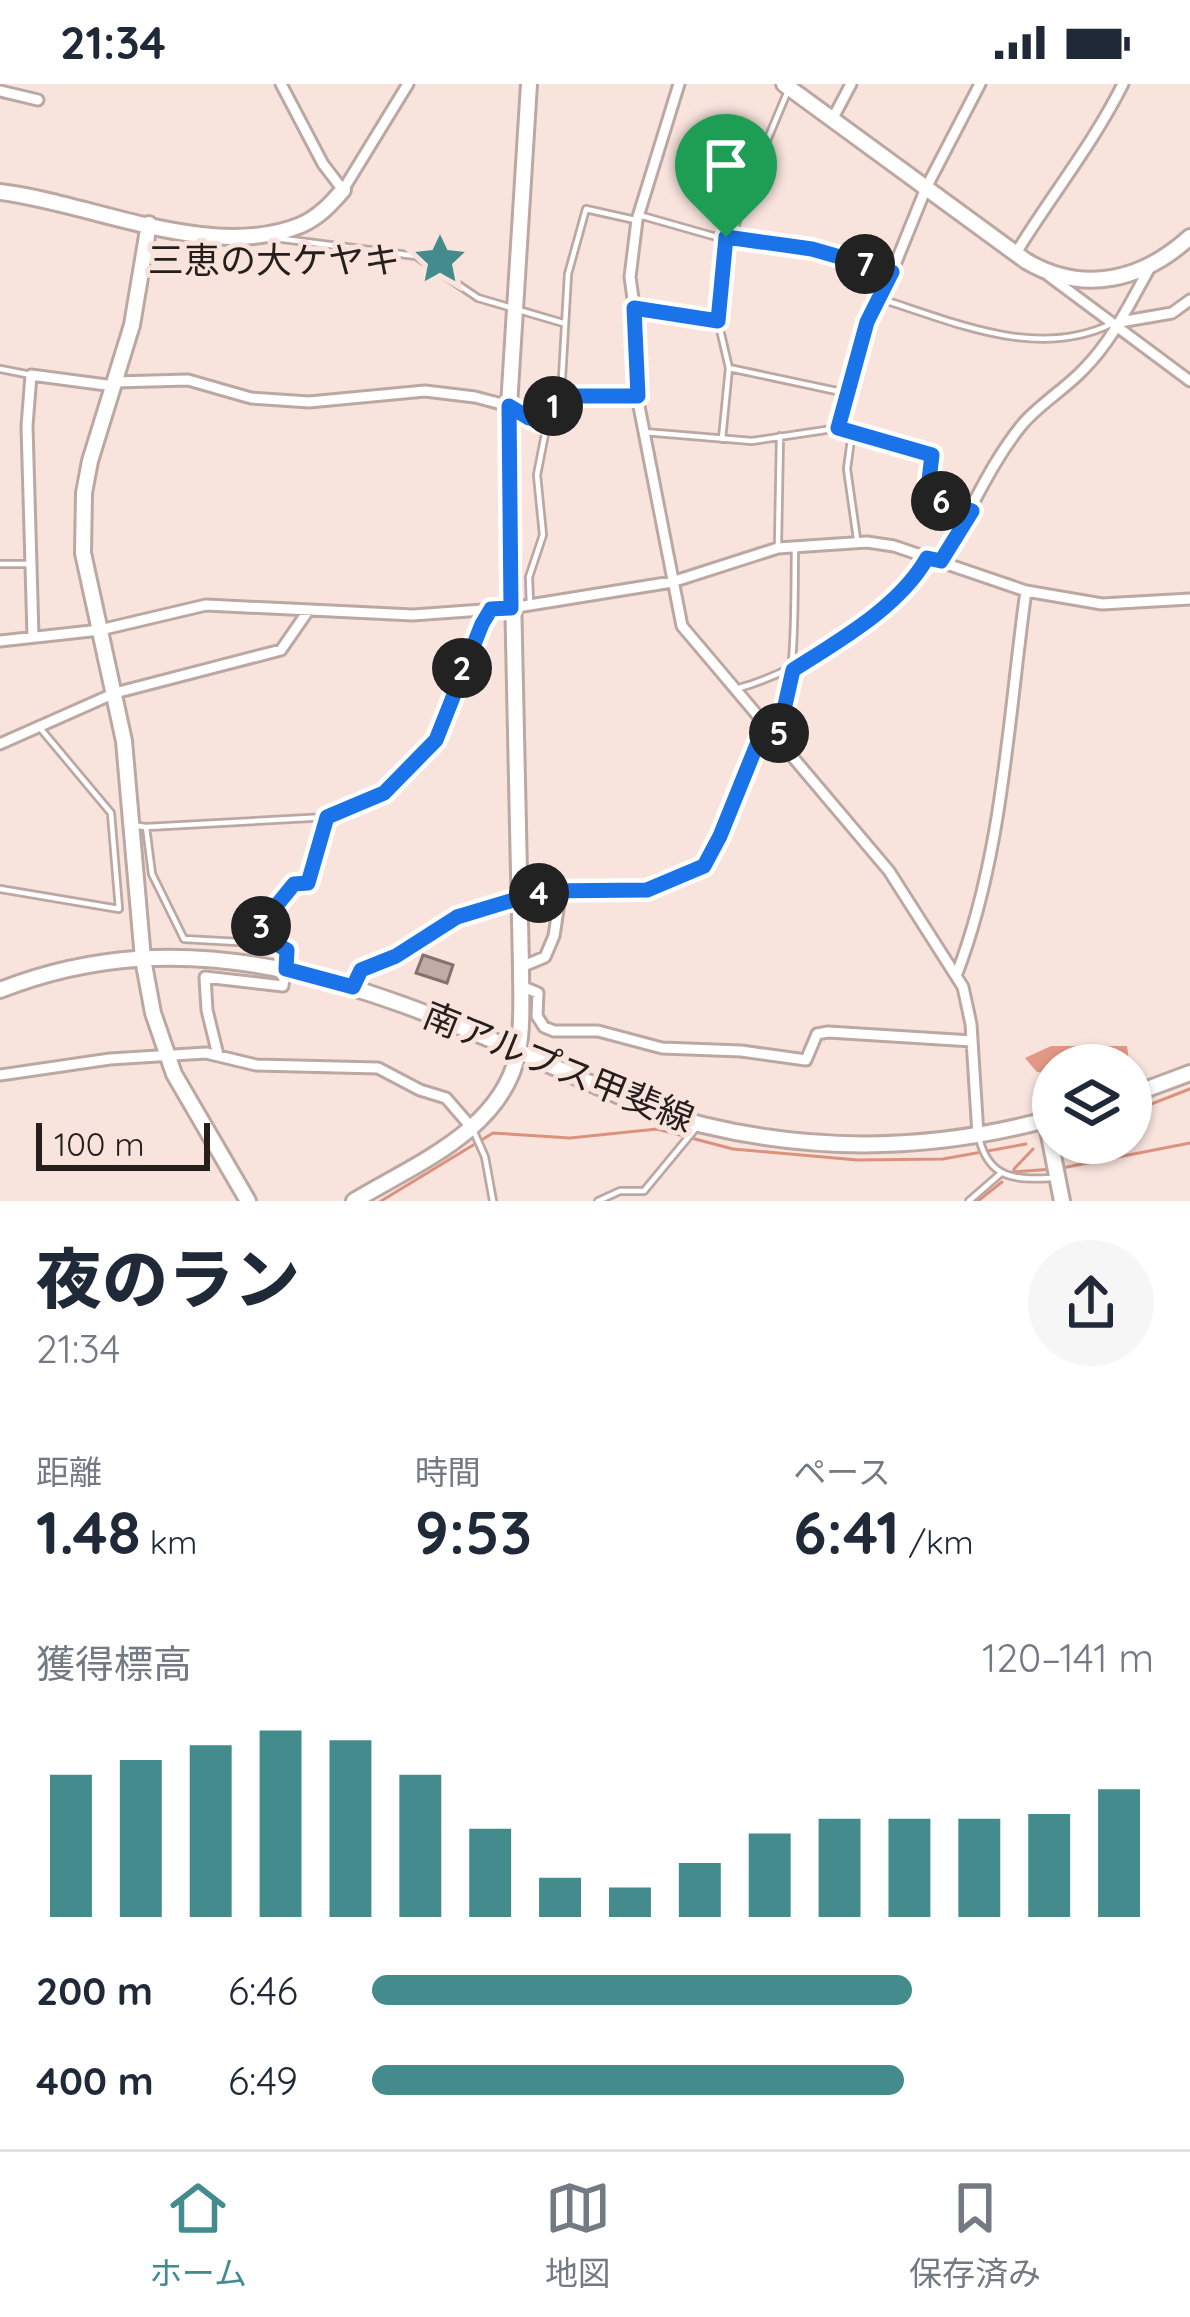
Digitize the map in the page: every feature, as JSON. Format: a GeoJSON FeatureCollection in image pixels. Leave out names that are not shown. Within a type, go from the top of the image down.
{"type":"FeatureCollection","features":[{"type":"Feature","properties":{"kind":"street"},"geometry":{"type":"LineString","coordinates":[[280,84],[323,164],[344,190]]}},
{"type":"Feature","properties":{"kind":"street"},"geometry":{"type":"LineString","coordinates":[[0,191],[221,236],[269,235],[304,224],[344,190],[408,84]]}},
{"type":"Feature","properties":{"kind":"street"},"geometry":{"type":"LineString","coordinates":[[354,1201],[472,1129],[508,1082],[518,1051],[509,406],[529,84]]}},
{"type":"Feature","properties":{"kind":"street"},"geometry":{"type":"LineString","coordinates":[[679,84],[638,218],[630,277],[638,396],[682,626],[890,871],[956,976],[968,1003],[978,1136]]}},
{"type":"Feature","properties":{"kind":"street"},"geometry":{"type":"LineString","coordinates":[[832,118],[851,84]]}},
{"type":"Feature","properties":{"kind":"street"},"geometry":{"type":"LineString","coordinates":[[892,272],[926,188],[980,84]]}},
{"type":"Feature","properties":{"kind":"street"},"geometry":{"type":"LineString","coordinates":[[1016,253],[1058,184],[1104,122],[1123,84]]}},
{"type":"Feature","properties":{"kind":"street"},"geometry":{"type":"LineString","coordinates":[[786,86],[1190,381]]}},
{"type":"Feature","properties":{"kind":"street"},"geometry":{"type":"LineString","coordinates":[[0,92],[38,100]]}},
{"type":"Feature","properties":{"kind":"street"},"geometry":{"type":"LineString","coordinates":[[149,224],[132,325],[84,494],[83,553],[116,693],[138,826],[143,959],[152,1013],[166,1055],[248,1201]]}},
{"type":"Feature","properties":{"kind":"street"},"geometry":{"type":"LineString","coordinates":[[941,561],[972,511],[985,476],[1024,421],[1082,372],[1148,269],[1190,237]]}},
{"type":"Feature","properties":{"kind":"street"},"geometry":{"type":"LineString","coordinates":[[1040,269],[1076,280],[1148,269]]}},
{"type":"Feature","properties":{"kind":"street"},"geometry":{"type":"LineString","coordinates":[[1116,325],[1172,314],[1190,300]]}},
{"type":"Feature","properties":{"kind":"street"},"geometry":{"type":"LineString","coordinates":[[34,636],[28,564],[31,374],[114,384],[188,380],[251,398],[309,402],[425,391],[509,406],[547,424],[554,400],[560,396],[638,396]]}},
{"type":"Feature","properties":{"kind":"street"},"geometry":{"type":"LineString","coordinates":[[0,641],[100,630],[206,604],[413,615],[511,608],[672,583],[778,548],[857,543],[894,546],[1026,591],[1102,604],[1190,599]]}},
{"type":"Feature","properties":{"kind":"street"},"geometry":{"type":"LineString","coordinates":[[956,976],[976,926],[988,861],[1026,591]]}},
{"type":"Feature","properties":{"kind":"street"},"geometry":{"type":"LineString","coordinates":[[0,744],[116,693],[281,650],[308,611]]}},
{"type":"Feature","properties":{"kind":"street"},"geometry":{"type":"LineString","coordinates":[[353,987],[361,970],[396,956],[457,917],[543,891],[647,890],[704,866],[766,722]]}},
{"type":"Feature","properties":{"kind":"street"},"geometry":{"type":"LineString","coordinates":[[520,967],[545,957],[554,936],[561,890]]}},
{"type":"Feature","properties":{"kind":"street","name":"南アルプス甲斐線"},"geometry":{"type":"LineString","coordinates":[[0,990],[62,971],[143,959],[230,960],[353,987],[699,1124],[758,1136],[859,1145],[978,1136],[1032,1123]]}},
{"type":"Feature","properties":{"kind":"street"},"geometry":{"type":"LineString","coordinates":[[218,1055],[205,977],[283,986],[286,969]]}},
{"type":"Feature","properties":{"kind":"street"},"geometry":{"type":"LineString","coordinates":[[520,986],[538,993],[537,1016],[544,1027],[598,1031],[662,1048],[806,1060],[810,1042],[828,1032],[972,1041]]}},
{"type":"Feature","properties":{"kind":"street"},"geometry":{"type":"LineString","coordinates":[[0,1075],[166,1055],[218,1055],[256,1065],[378,1068],[446,1098],[472,1129]]}},
{"type":"Feature","properties":{"kind":"street"},"geometry":{"type":"LineString","coordinates":[[1152,1087],[1190,1073]]}},
{"type":"Feature","properties":{"kind":"street"},"geometry":{"type":"LineString","coordinates":[[1056,1164],[1062,1201]]}},
{"type":"Feature","properties":{"kind":"lane"},"geometry":{"type":"LineString","coordinates":[[721,441],[729,368],[718,321],[729,237],[786,86]]}},
{"type":"Feature","properties":{"kind":"lane"},"geometry":{"type":"LineString","coordinates":[[560,396],[568,274],[586,209],[812,249],[892,272],[867,322],[838,428]]}},
{"type":"Feature","properties":{"kind":"lane"},"geometry":{"type":"LineString","coordinates":[[269,235],[416,256],[478,298],[562,323]]}},
{"type":"Feature","properties":{"kind":"lane"},"geometry":{"type":"LineString","coordinates":[[881,299],[958,324],[1037,341],[1082,336],[1116,325]]}},
{"type":"Feature","properties":{"kind":"lane"},"geometry":{"type":"LineString","coordinates":[[634,308],[718,321]]}},
{"type":"Feature","properties":{"kind":"lane"},"geometry":{"type":"LineString","coordinates":[[729,368],[848,393]]}},
{"type":"Feature","properties":{"kind":"lane"},"geometry":{"type":"LineString","coordinates":[[0,369],[31,374]]}},
{"type":"Feature","properties":{"kind":"lane"},"geometry":{"type":"LineString","coordinates":[[530,605],[530,578],[543,535],[538,475],[547,424]]}},
{"type":"Feature","properties":{"kind":"lane"},"geometry":{"type":"LineString","coordinates":[[644,432],[721,441],[838,428],[932,455],[927,497],[972,511]]}},
{"type":"Feature","properties":{"kind":"lane"},"geometry":{"type":"LineString","coordinates":[[852,432],[847,469],[857,543]]}},
{"type":"Feature","properties":{"kind":"lane"},"geometry":{"type":"LineString","coordinates":[[778,548],[780,436]]}},
{"type":"Feature","properties":{"kind":"lane"},"geometry":{"type":"LineString","coordinates":[[778,736],[793,670],[795,548]]}},
{"type":"Feature","properties":{"kind":"lane"},"geometry":{"type":"LineString","coordinates":[[737,689],[793,670],[892,600],[917,576],[927,558]]}},
{"type":"Feature","properties":{"kind":"lane"},"geometry":{"type":"LineString","coordinates":[[0,564],[28,564]]}},
{"type":"Feature","properties":{"kind":"lane"},"geometry":{"type":"LineString","coordinates":[[114,825],[327,817],[384,793],[436,740],[473,640],[491,609]]}},
{"type":"Feature","properties":{"kind":"lane"},"geometry":{"type":"LineString","coordinates":[[0,889],[119,909],[111,813],[40,728]]}},
{"type":"Feature","properties":{"kind":"lane"},"geometry":{"type":"LineString","coordinates":[[138,826],[152,874],[184,939],[238,942],[255,932],[294,884],[308,883],[327,817]]}},
{"type":"Feature","properties":{"kind":"lane"},"geometry":{"type":"LineString","coordinates":[[255,932],[287,950],[286,969]]}},
{"type":"Feature","properties":{"kind":"lane"},"geometry":{"type":"LineString","coordinates":[[598,1201],[620,1191],[644,1192],[699,1124]]}},
{"type":"Feature","properties":{"kind":"lane"},"geometry":{"type":"LineString","coordinates":[[472,1129],[485,1156],[493,1201]]}},
{"type":"Feature","properties":{"kind":"lane"},"geometry":{"type":"LineString","coordinates":[[978,1136],[982,1153],[1000,1174],[1012,1180],[1058,1178]]}},
{"type":"Feature","properties":{"kind":"lane"},"geometry":{"type":"LineString","coordinates":[[969,1201],[1000,1174]]}},
{"type":"Feature","properties":{"kind":"building"},"geometry":{"type":"Polygon","coordinates":[[[423,955],[453,965],[447,983],[416,973],[423,955]]]}},
{"type":"Feature","properties":{"kind":"waterway"},"geometry":{"type":"LineString","coordinates":[[1152,1104],[1190,1089]]}},
{"type":"Feature","properties":{"kind":"waterway"},"geometry":{"type":"LineString","coordinates":[[381,1201],[493,1133],[570,1138],[657,1129],[733,1149],[857,1160],[943,1159],[1026,1144]]}},
{"type":"Feature","properties":{"kind":"waterway"},"geometry":{"type":"LineString","coordinates":[[1062,1168],[1190,1143]]}},
{"type":"Feature","properties":{"kind":"waterway"},"geometry":{"type":"LineString","coordinates":[[1014,1169],[1032,1150]]}},
{"type":"Feature","properties":{"kind":"waterway"},"geometry":{"type":"LineString","coordinates":[[1012,1172],[1053,1169]]}},
{"type":"Feature","properties":{"kind":"waterway"},"geometry":{"type":"LineString","coordinates":[[978,1201],[1002,1182]]}},
{"type":"Feature","properties":{"kind":"place","name":"三恵の大ケヤキ"},"geometry":{"type":"Point","coordinates":[440,259]}},
{"type":"Feature","properties":{"kind":"route"},"geometry":{"type":"LineString","coordinates":[[726,237],[812,249],[892,272],[867,322],[838,428],[932,455],[927,497],[972,511],[941,561],[927,558],[917,576],[892,600],[793,670],[778,736],[766,722],[704,866],[647,890],[543,891],[457,917],[396,956],[361,970],[353,987],[286,969],[287,950],[255,932],[294,884],[308,883],[327,817],[384,793],[436,740],[482,624],[491,609],[511,608],[509,406],[547,424],[554,400],[560,396],[638,396],[634,308],[718,321],[726,237]]}}]}
